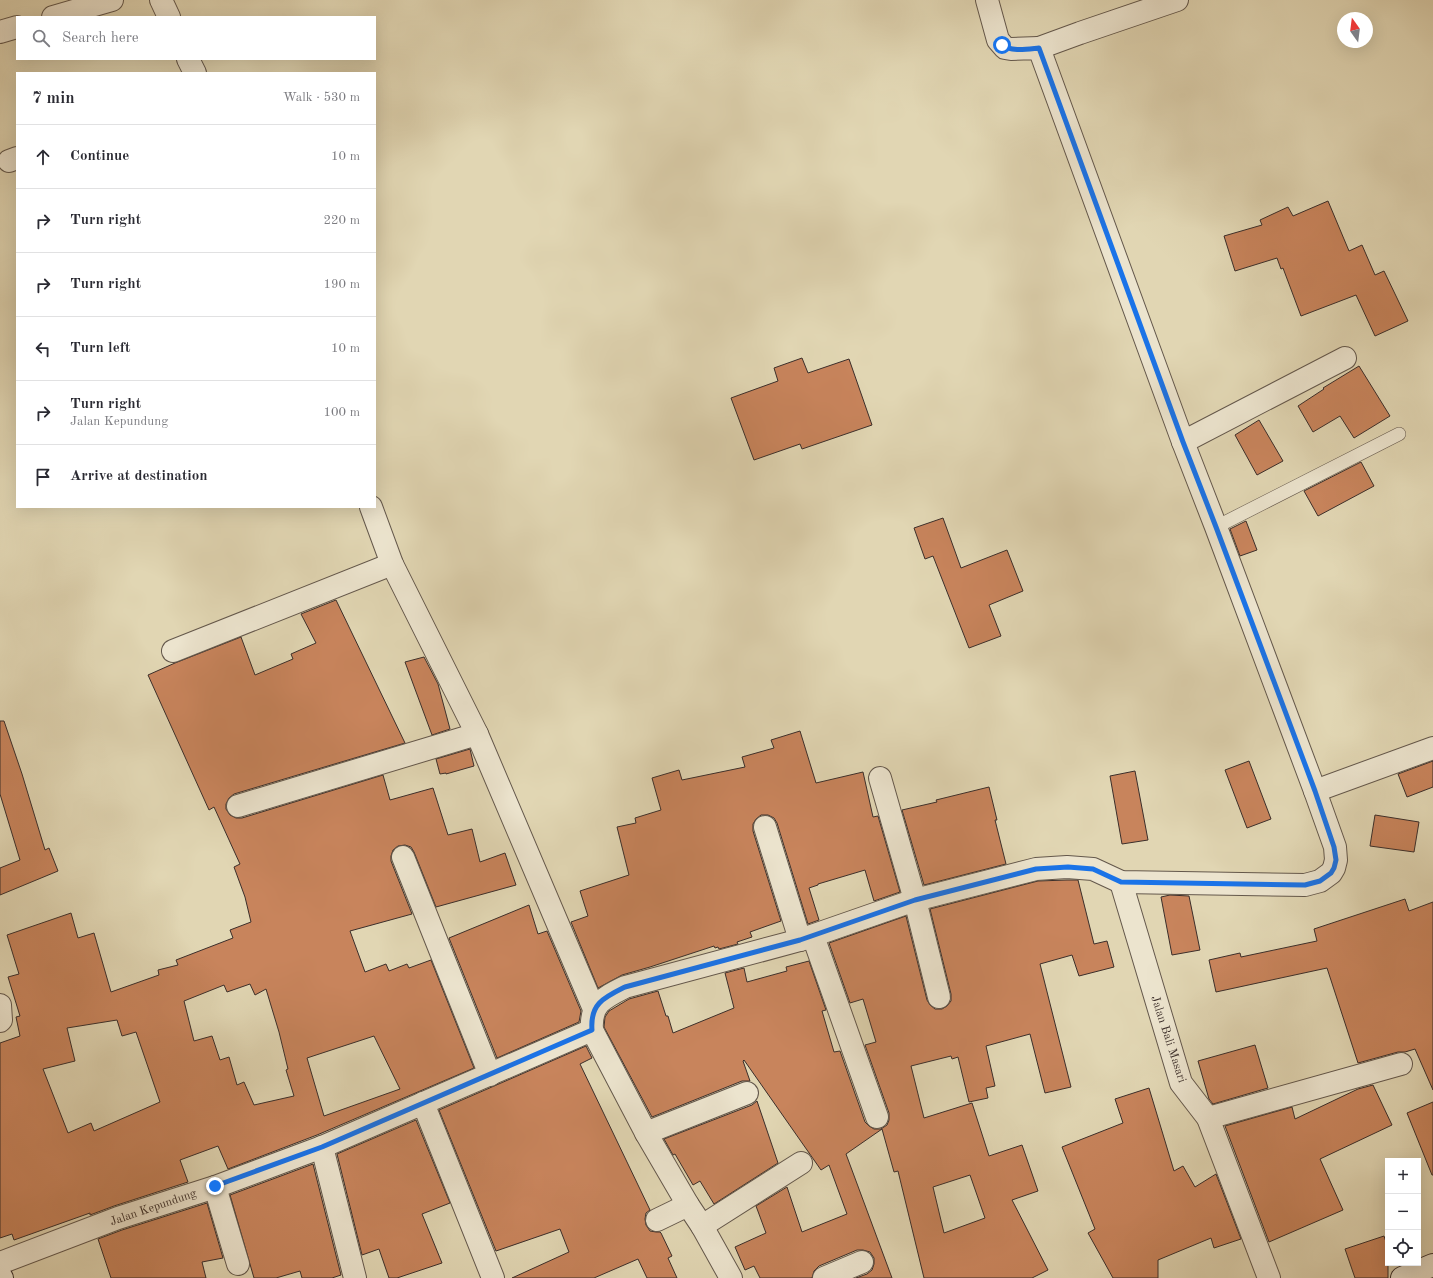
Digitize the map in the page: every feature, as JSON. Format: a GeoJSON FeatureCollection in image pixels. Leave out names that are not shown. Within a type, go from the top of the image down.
{"type":"FeatureCollection","features":[{"type":"Feature","properties":{"kind":"street"},"geometry":{"type":"LineString","coordinates":[[56,16],[112,0]]}},
{"type":"Feature","properties":{"kind":"street"},"geometry":{"type":"LineString","coordinates":[[161,0],[169,16]]}},
{"type":"Feature","properties":{"kind":"street"},"geometry":{"type":"LineString","coordinates":[[987,0],[998,40],[1005,48],[1010,49],[1039,48],[1177,0]]}},
{"type":"Feature","properties":{"kind":"street"},"geometry":{"type":"LineString","coordinates":[[0,32],[16,27]]}},
{"type":"Feature","properties":{"kind":"street"},"geometry":{"type":"LineString","coordinates":[[731,1278],[702,1226],[646,1133],[592,1030],[591,1019],[594,1008],[609,995],[625,987],[807,938],[915,900],[1036,869],[1068,867],[1093,869],[1121,882],[1305,885],[1320,881],[1331,873],[1334,868],[1336,860],[1334,847],[1315,791],[1183,442],[1039,48]]}},
{"type":"Feature","properties":{"kind":"street"},"geometry":{"type":"LineString","coordinates":[[188,60],[194,72]]}},
{"type":"Feature","properties":{"kind":"street"},"geometry":{"type":"LineString","coordinates":[[1183,442],[1345,358]]}},
{"type":"Feature","properties":{"kind":"street"},"geometry":{"type":"LineString","coordinates":[[371,508],[392,564],[477,734],[594,1008]]}},
{"type":"Feature","properties":{"kind":"street"},"geometry":{"type":"LineString","coordinates":[[174,651],[392,564]]}},
{"type":"Feature","properties":{"kind":"street"},"geometry":{"type":"LineString","coordinates":[[238,806],[477,734]]}},
{"type":"Feature","properties":{"kind":"street"},"geometry":{"type":"LineString","coordinates":[[1315,791],[1433,748]]}},
{"type":"Feature","properties":{"kind":"street"},"geometry":{"type":"LineString","coordinates":[[880,778],[915,900],[939,997]]}},
{"type":"Feature","properties":{"kind":"street"},"geometry":{"type":"LineString","coordinates":[[765,827],[877,1117]]}},
{"type":"Feature","properties":{"kind":"street"},"geometry":{"type":"LineString","coordinates":[[403,857],[490,1075]]}},
{"type":"Feature","properties":{"kind":"street","name":"Jalan Bali Masari"},"geometry":{"type":"LineString","coordinates":[[1121,882],[1181,1083],[1208,1118],[1269,1278]]}},
{"type":"Feature","properties":{"kind":"street"},"geometry":{"type":"LineString","coordinates":[[0,1005],[0,1021]]}},
{"type":"Feature","properties":{"kind":"street","name":"Jalan Kepundung"},"geometry":{"type":"LineString","coordinates":[[0,1263],[118,1218],[215,1186],[322,1147],[592,1030]]}},
{"type":"Feature","properties":{"kind":"street"},"geometry":{"type":"LineString","coordinates":[[1208,1118],[1401,1064]]}},
{"type":"Feature","properties":{"kind":"street"},"geometry":{"type":"LineString","coordinates":[[646,1133],[746,1093]]}},
{"type":"Feature","properties":{"kind":"street"},"geometry":{"type":"LineString","coordinates":[[423,1103],[493,1278]]}},
{"type":"Feature","properties":{"kind":"street"},"geometry":{"type":"LineString","coordinates":[[322,1147],[355,1278]]}},
{"type":"Feature","properties":{"kind":"street"},"geometry":{"type":"LineString","coordinates":[[702,1226],[801,1163]]}},
{"type":"Feature","properties":{"kind":"street"},"geometry":{"type":"LineString","coordinates":[[215,1186],[238,1264]]}},
{"type":"Feature","properties":{"kind":"street"},"geometry":{"type":"LineString","coordinates":[[657,1220],[688,1205]]}},
{"type":"Feature","properties":{"kind":"street"},"geometry":{"type":"LineString","coordinates":[[824,1278],[862,1262]]}},
{"type":"Feature","properties":{"kind":"street"},"geometry":{"type":"LineString","coordinates":[[1402,1278],[1433,1265]]}},
{"type":"Feature","properties":{"kind":"lane"},"geometry":{"type":"LineString","coordinates":[[1216,527],[1399,434]]}},
{"type":"Feature","properties":{"kind":"building"},"geometry":{"type":"Polygon","coordinates":[[[1328,201],[1349,251],[1362,245],[1375,275],[1384,271],[1408,321],[1375,336],[1356,295],[1301,316],[1283,268],[1281,269],[1277,258],[1235,271],[1224,236],[1262,225],[1260,220],[1288,207],[1293,216],[1328,201]]]}},
{"type":"Feature","properties":{"kind":"building"},"geometry":{"type":"Polygon","coordinates":[[[802,358],[808,373],[849,359],[872,425],[802,449],[800,444],[754,460],[731,398],[778,381],[774,368],[802,358]]]}},
{"type":"Feature","properties":{"kind":"building"},"geometry":{"type":"Polygon","coordinates":[[[1359,366],[1390,416],[1354,438],[1340,416],[1313,432],[1298,406],[1324,389],[1323,388],[1359,366]]]}},
{"type":"Feature","properties":{"kind":"building"},"geometry":{"type":"Polygon","coordinates":[[[1259,420],[1283,461],[1257,475],[1235,435],[1259,420]]]}},
{"type":"Feature","properties":{"kind":"building"},"geometry":{"type":"Polygon","coordinates":[[[1361,462],[1374,486],[1318,516],[1304,491],[1361,462]]]}},
{"type":"Feature","properties":{"kind":"building"},"geometry":{"type":"Polygon","coordinates":[[[943,518],[961,568],[1007,550],[1023,591],[989,605],[1001,636],[969,648],[933,556],[925,559],[914,528],[943,518]]]}},
{"type":"Feature","properties":{"kind":"building"},"geometry":{"type":"Polygon","coordinates":[[[1246,521],[1257,550],[1240,556],[1230,529],[1246,521]]]}},
{"type":"Feature","properties":{"kind":"building"},"geometry":{"type":"Polygon","coordinates":[[[336,600],[405,743],[234,794],[229,798],[226,804],[226,809],[230,815],[236,818],[242,818],[383,775],[390,800],[433,788],[448,835],[472,829],[480,862],[505,853],[516,885],[436,907],[411,847],[405,845],[398,846],[393,850],[391,861],[412,914],[350,931],[365,972],[386,964],[389,971],[407,964],[409,968],[431,960],[474,1068],[317,1135],[228,1169],[218,1146],[180,1160],[188,1182],[90,1215],[90,1213],[14,1240],[12,1234],[0,1238],[0,1043],[20,1036],[16,1017],[20,1016],[8,977],[19,974],[7,935],[71,913],[78,938],[94,933],[111,992],[159,975],[158,970],[178,965],[176,960],[233,938],[230,930],[251,922],[245,897],[234,867],[240,864],[214,807],[209,810],[148,675],[241,637],[255,675],[293,659],[291,654],[316,643],[301,614],[336,600]],[[250,984],[227,992],[224,985],[184,1001],[194,1041],[212,1036],[220,1060],[229,1057],[237,1085],[244,1082],[254,1105],[294,1096],[286,1070],[288,1069],[279,1032],[266,989],[255,995],[250,984]],[[117,1020],[67,1028],[75,1061],[43,1069],[68,1133],[91,1123],[94,1131],[160,1102],[136,1032],[122,1036],[117,1020]],[[374,1036],[307,1058],[324,1116],[400,1089],[374,1036]]]}},
{"type":"Feature","properties":{"kind":"building"},"geometry":{"type":"Polygon","coordinates":[[[424,657],[438,684],[450,729],[432,735],[405,662],[424,657]]]}},
{"type":"Feature","properties":{"kind":"building"},"geometry":{"type":"Polygon","coordinates":[[[0,721],[4,721],[45,850],[49,848],[58,871],[0,895],[0,868],[20,860],[0,794],[0,721]]]}},
{"type":"Feature","properties":{"kind":"building"},"geometry":{"type":"Polygon","coordinates":[[[800,731],[816,783],[863,772],[873,817],[878,816],[900,892],[874,901],[865,870],[818,884],[809,888],[819,920],[808,924],[777,823],[774,818],[768,815],[761,815],[753,824],[753,831],[781,921],[750,932],[752,937],[737,942],[738,944],[719,949],[718,947],[715,948],[714,946],[622,975],[598,988],[571,922],[588,916],[580,891],[629,875],[617,827],[636,823],[635,818],[661,810],[652,778],[679,770],[682,780],[745,767],[742,757],[774,748],[771,740],[800,731]]]}},
{"type":"Feature","properties":{"kind":"building"},"geometry":{"type":"Polygon","coordinates":[[[470,749],[474,766],[446,774],[440,774],[436,759],[470,749]]]}},
{"type":"Feature","properties":{"kind":"building"},"geometry":{"type":"Polygon","coordinates":[[[1249,761],[1271,819],[1247,828],[1225,770],[1249,761]]]}},
{"type":"Feature","properties":{"kind":"building"},"geometry":{"type":"Polygon","coordinates":[[[1433,761],[1433,787],[1407,797],[1398,774],[1433,761]]]}},
{"type":"Feature","properties":{"kind":"building"},"geometry":{"type":"Polygon","coordinates":[[[1135,771],[1148,840],[1122,844],[1110,776],[1135,771]]]}},
{"type":"Feature","properties":{"kind":"building"},"geometry":{"type":"Polygon","coordinates":[[[989,787],[997,820],[995,820],[1006,864],[924,885],[902,810],[937,802],[936,800],[989,787]]]}},
{"type":"Feature","properties":{"kind":"building"},"geometry":{"type":"Polygon","coordinates":[[[1375,815],[1419,822],[1414,852],[1370,846],[1375,815]]]}},
{"type":"Feature","properties":{"kind":"building"},"geometry":{"type":"Polygon","coordinates":[[[1078,880],[1094,944],[1107,941],[1114,967],[1079,976],[1072,955],[1040,964],[1071,1087],[1045,1093],[1030,1034],[986,1046],[995,1086],[986,1088],[988,1098],[969,1102],[958,1057],[952,1059],[951,1056],[911,1066],[924,1118],[972,1103],[989,1156],[1022,1145],[1038,1191],[1012,1200],[1048,1270],[1032,1278],[924,1278],[898,1171],[894,1172],[882,1129],[846,1154],[892,1278],[856,1278],[867,1274],[872,1270],[874,1264],[874,1258],[870,1252],[863,1250],[857,1250],[819,1266],[814,1271],[812,1278],[760,1278],[754,1266],[745,1270],[735,1247],[766,1233],[756,1206],[787,1187],[802,1232],[847,1214],[829,1165],[821,1170],[744,1060],[743,1061],[750,1081],[742,1081],[652,1117],[604,1027],[605,1017],[609,1011],[629,999],[658,991],[673,1033],[734,1008],[725,973],[744,968],[747,982],[787,971],[786,967],[809,961],[826,1010],[822,1011],[834,1052],[840,1051],[865,1122],[874,1129],[881,1129],[887,1125],[889,1113],[865,1045],[876,1042],[863,999],[850,1003],[829,943],[906,916],[927,1000],[935,1009],[942,1009],[951,1001],[951,994],[930,909],[1038,881],[1078,880]],[[970,1175],[933,1187],[944,1233],[985,1218],[970,1175]]]}},
{"type":"Feature","properties":{"kind":"building"},"geometry":{"type":"Polygon","coordinates":[[[1170,895],[1189,896],[1200,950],[1172,955],[1161,897],[1170,895]]]}},
{"type":"Feature","properties":{"kind":"building"},"geometry":{"type":"Polygon","coordinates":[[[1405,899],[1409,911],[1433,902],[1433,1090],[1415,1049],[1358,1063],[1327,968],[1216,992],[1209,960],[1240,953],[1241,957],[1317,941],[1314,929],[1405,899]]]}},
{"type":"Feature","properties":{"kind":"building"},"geometry":{"type":"Polygon","coordinates":[[[529,905],[538,934],[547,931],[581,1011],[579,1022],[497,1058],[449,938],[529,905]]]}},
{"type":"Feature","properties":{"kind":"building"},"geometry":{"type":"Polygon","coordinates":[[[1255,1045],[1268,1088],[1213,1104],[1209,1099],[1198,1061],[1255,1045]]]}},
{"type":"Feature","properties":{"kind":"building"},"geometry":{"type":"Polygon","coordinates":[[[586,1046],[592,1058],[580,1064],[650,1210],[646,1213],[646,1225],[650,1231],[661,1233],[672,1256],[668,1258],[677,1278],[647,1278],[638,1259],[594,1278],[512,1278],[569,1252],[560,1229],[496,1251],[439,1110],[586,1046]]]}},
{"type":"Feature","properties":{"kind":"building"},"geometry":{"type":"Polygon","coordinates":[[[1373,1085],[1392,1125],[1320,1159],[1343,1210],[1269,1242],[1225,1126],[1292,1107],[1295,1119],[1358,1089],[1373,1085]]]}},
{"type":"Feature","properties":{"kind":"building"},"geometry":{"type":"Polygon","coordinates":[[[1149,1088],[1174,1171],[1183,1166],[1195,1187],[1216,1174],[1241,1239],[1214,1248],[1211,1238],[1158,1260],[1158,1278],[1113,1278],[1088,1233],[1095,1229],[1062,1147],[1123,1123],[1115,1099],[1149,1088]]]}},
{"type":"Feature","properties":{"kind":"building"},"geometry":{"type":"Polygon","coordinates":[[[757,1101],[778,1163],[714,1204],[700,1181],[693,1185],[675,1154],[673,1155],[664,1139],[752,1105],[757,1101]]]}},
{"type":"Feature","properties":{"kind":"building"},"geometry":{"type":"Polygon","coordinates":[[[1433,1102],[1433,1175],[1432,1175],[1407,1113],[1433,1102]]]}},
{"type":"Feature","properties":{"kind":"building"},"geometry":{"type":"Polygon","coordinates":[[[416,1120],[450,1203],[422,1214],[442,1263],[397,1278],[389,1278],[379,1249],[362,1255],[337,1154],[416,1120]]]}},
{"type":"Feature","properties":{"kind":"building"},"geometry":{"type":"Polygon","coordinates":[[[313,1164],[341,1275],[332,1278],[302,1278],[300,1271],[276,1278],[254,1278],[230,1195],[313,1164]]]}},
{"type":"Feature","properties":{"kind":"building"},"geometry":{"type":"Polygon","coordinates":[[[207,1203],[223,1258],[202,1262],[206,1278],[111,1278],[98,1239],[207,1203]]]}},
{"type":"Feature","properties":{"kind":"building"},"geometry":{"type":"Polygon","coordinates":[[[1384,1236],[1385,1266],[1388,1266],[1388,1278],[1355,1278],[1345,1249],[1384,1236]]]}},
{"type":"Feature","properties":{"kind":"route"},"geometry":{"type":"LineString","coordinates":[[215,1186],[322,1147],[592,1030],[591,1019],[594,1008],[609,995],[625,987],[800,940],[915,900],[1036,869],[1068,867],[1093,869],[1121,882],[1305,885],[1320,881],[1331,873],[1336,860],[1334,847],[1315,791],[1183,442],[1039,48],[1010,49],[1005,48],[1002,45]]}}]}
